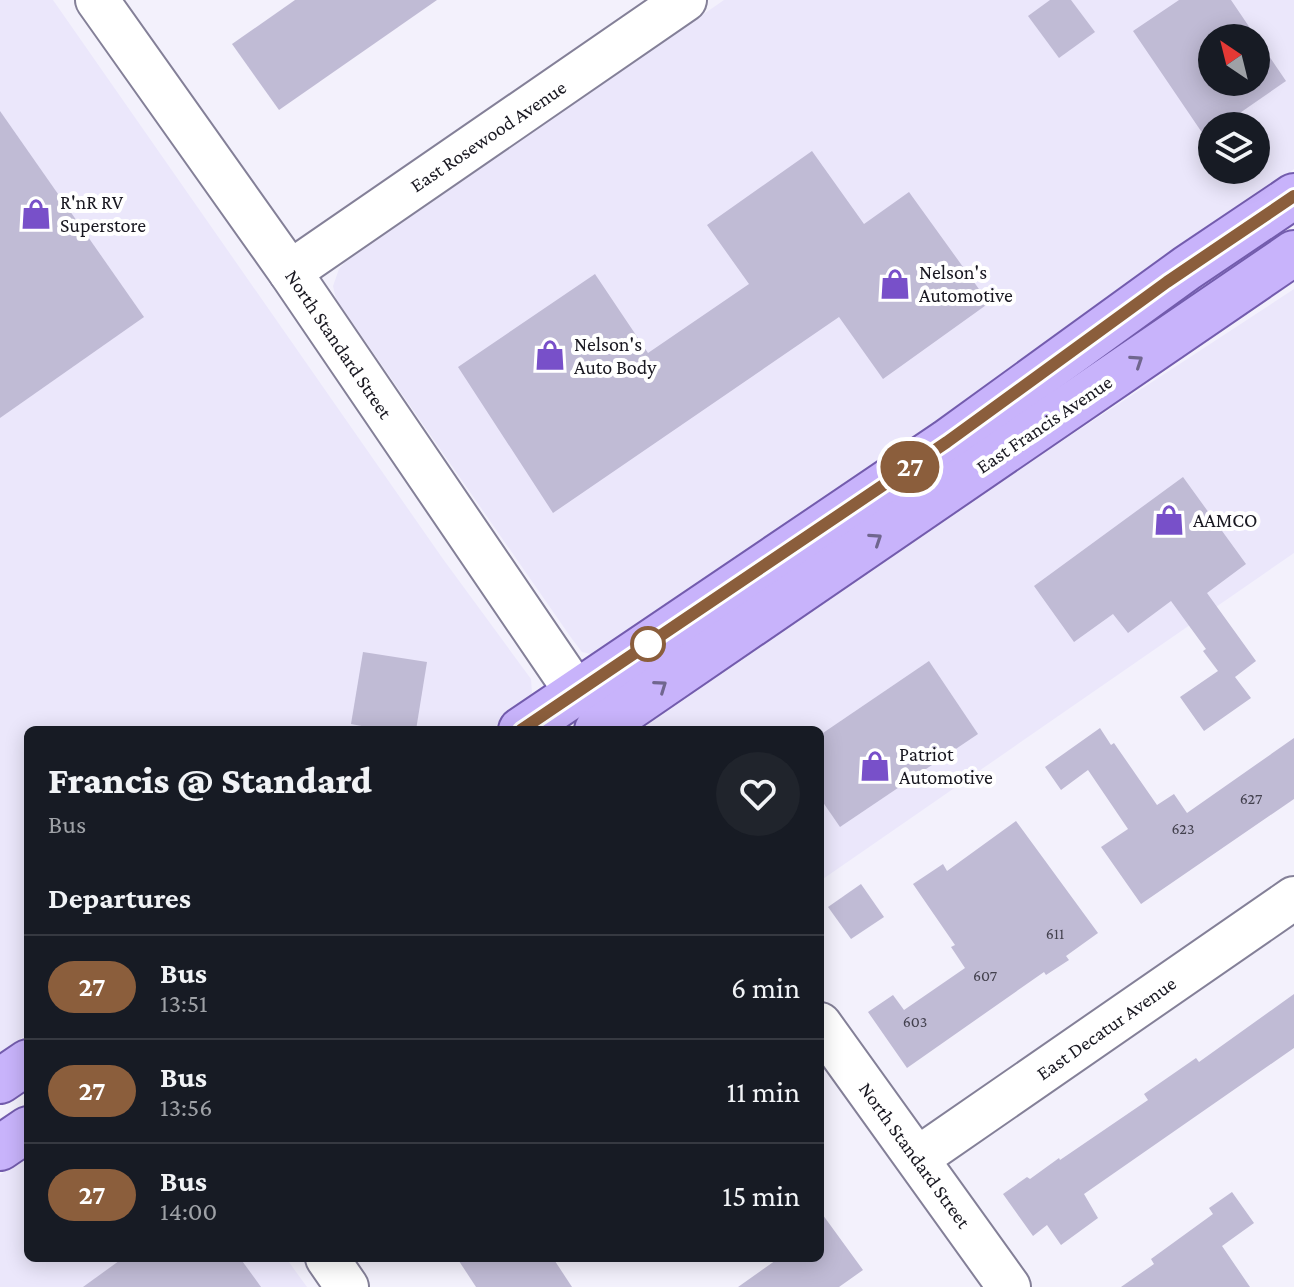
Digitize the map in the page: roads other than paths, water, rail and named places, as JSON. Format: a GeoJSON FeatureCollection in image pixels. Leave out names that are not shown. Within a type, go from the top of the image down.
{"type":"FeatureCollection","features":[{"type":"Feature","properties":{"kind":"main road","name":"East Francis Avenue"},"geometry":{"type":"LineString","coordinates":[[527,726],[947,442],[1175,276],[1294,196]]}},
{"type":"Feature","properties":{"kind":"main road","name":"East Francis Avenue"},"geometry":{"type":"LineString","coordinates":[[604,726],[1294,253]]}},
{"type":"Feature","properties":{"kind":"main road"},"geometry":{"type":"LineString","coordinates":[[0,1081],[24,1065]]}},
{"type":"Feature","properties":{"kind":"main road"},"geometry":{"type":"LineString","coordinates":[[0,1148],[24,1132]]}},
{"type":"Feature","properties":{"kind":"street","name":"North Standard Street"},"geometry":{"type":"LineString","coordinates":[[97,0],[290,272],[576,692]]}},
{"type":"Feature","properties":{"kind":"street","name":"East Rosewood Avenue"},"geometry":{"type":"LineString","coordinates":[[290,272],[685,0]]}},
{"type":"Feature","properties":{"kind":"street","name":"East Decatur Avenue"},"geometry":{"type":"LineString","coordinates":[[918,1158],[1294,898]]}},
{"type":"Feature","properties":{"kind":"street","name":"North Standard Street"},"geometry":{"type":"LineString","coordinates":[[824,1029],[1009,1287]]}},
{"type":"Feature","properties":{"kind":"street"},"geometry":{"type":"LineString","coordinates":[[330,1262],[347,1287]]}},
{"type":"Feature","properties":{"kind":"place","name":"R'nR RV Superstore"},"geometry":{"type":"Point","coordinates":[36,214]}},
{"type":"Feature","properties":{"kind":"place","name":"Nelson's Automotive"},"geometry":{"type":"Point","coordinates":[895,284]}},
{"type":"Feature","properties":{"kind":"place","name":"Nelson's Auto Body"},"geometry":{"type":"Point","coordinates":[550,355]}},
{"type":"Feature","properties":{"kind":"place","name":"AAMCO"},"geometry":{"type":"Point","coordinates":[1169,520]}},
{"type":"Feature","properties":{"kind":"place","name":"Patriot Automotive"},"geometry":{"type":"Point","coordinates":[875,766]}}]}
